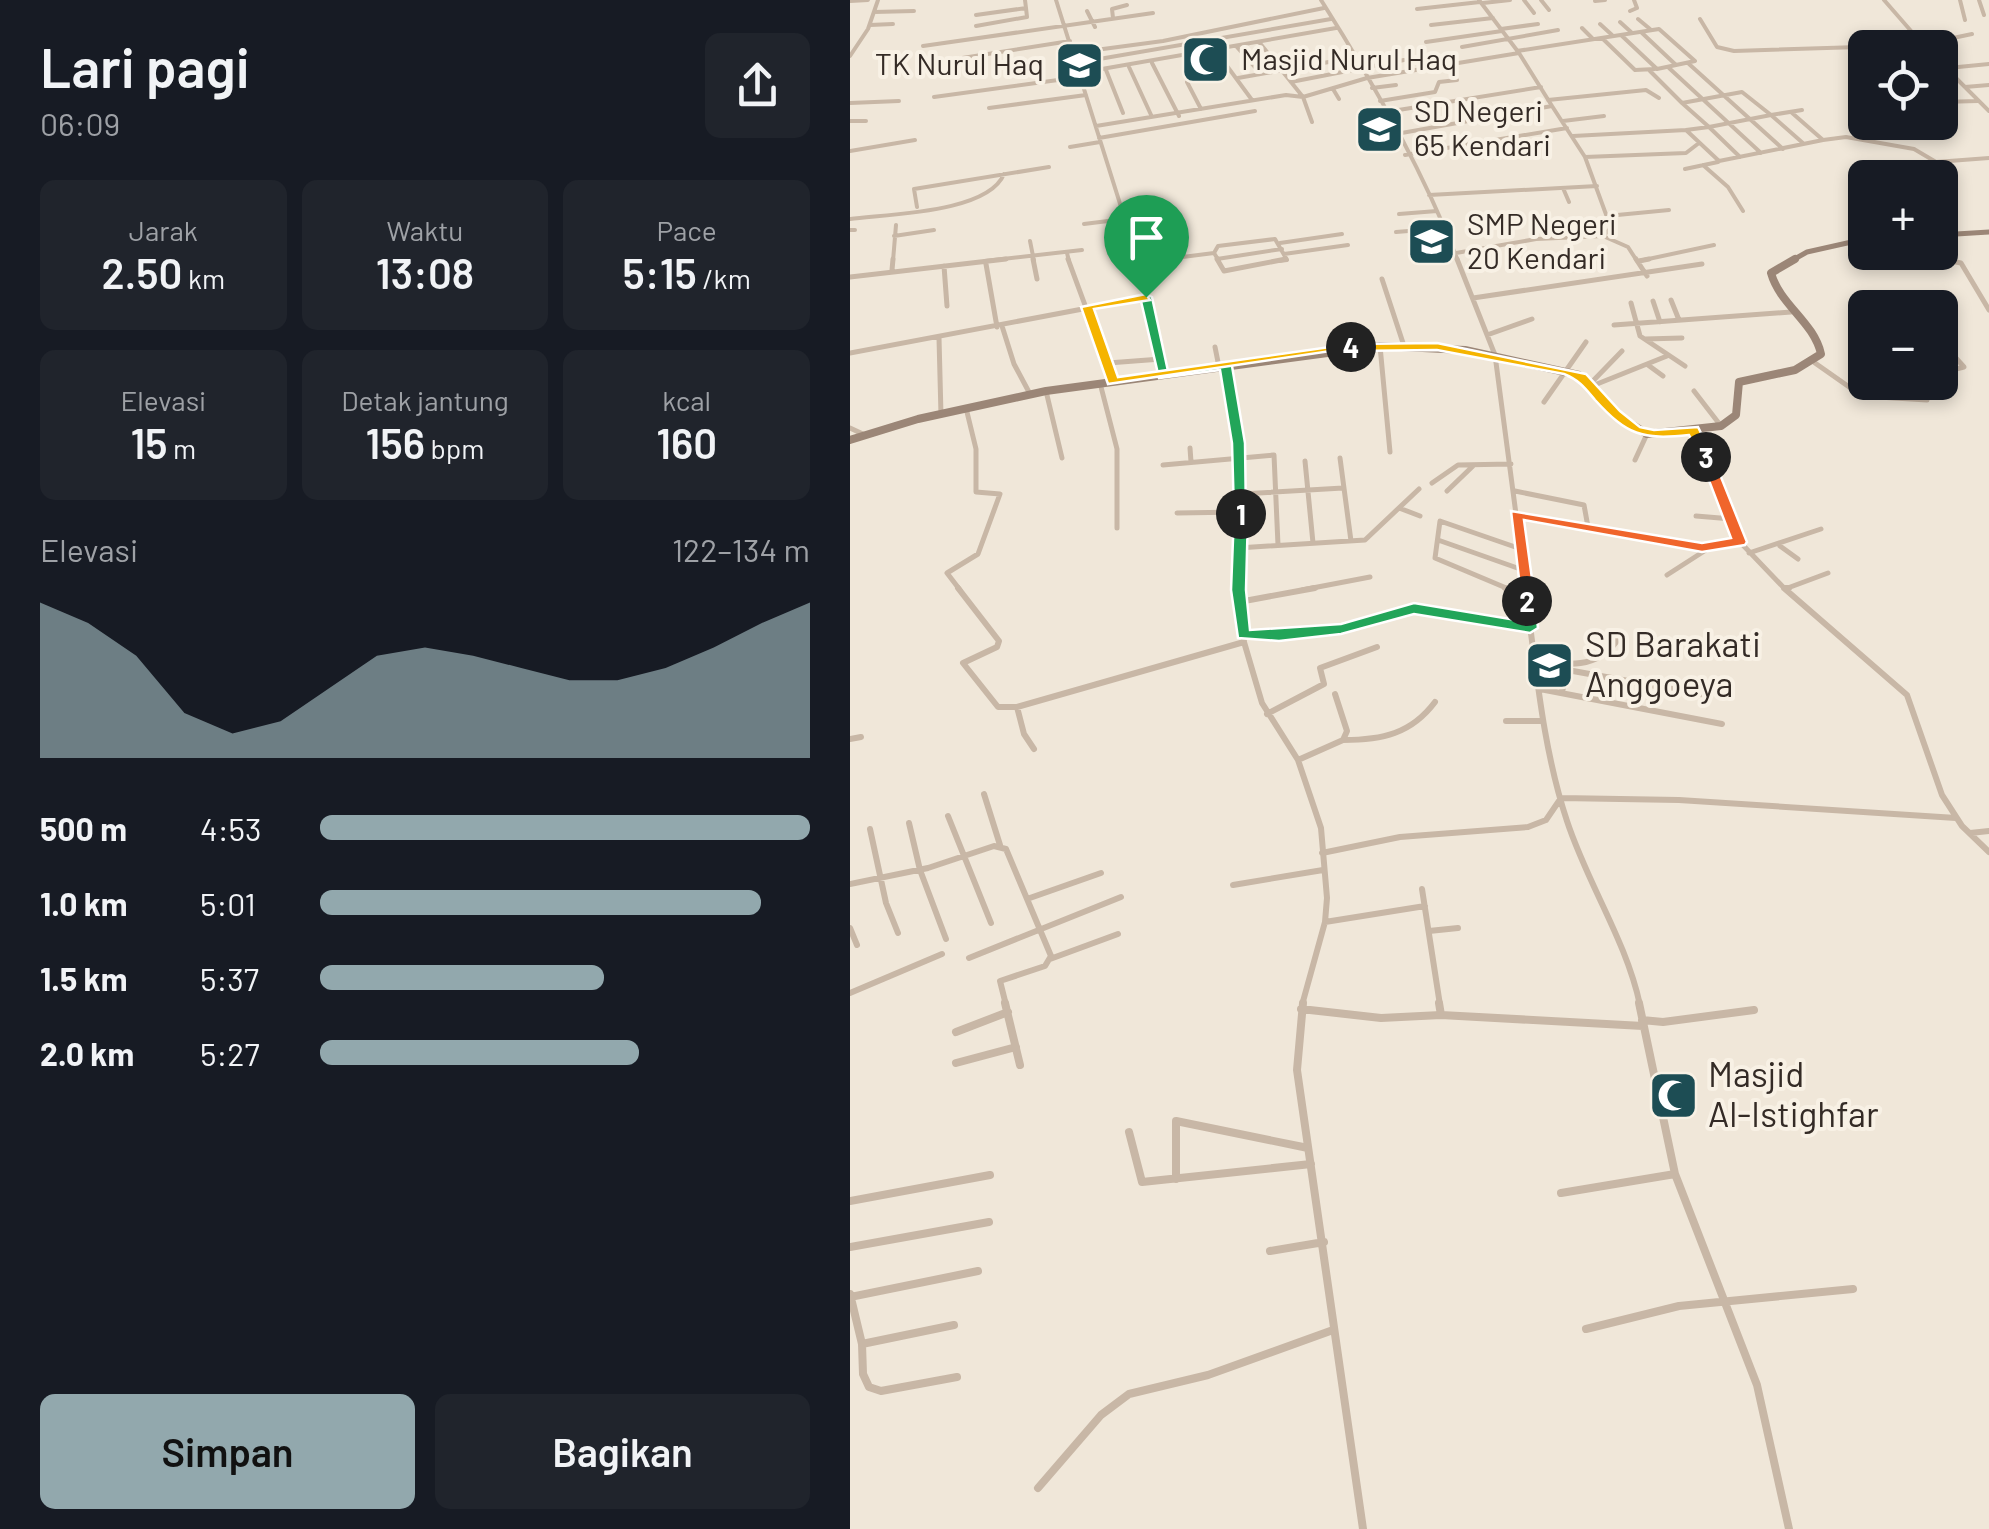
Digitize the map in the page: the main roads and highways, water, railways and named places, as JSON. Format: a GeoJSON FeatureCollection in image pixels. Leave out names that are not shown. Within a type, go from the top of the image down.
{"type":"FeatureCollection","features":[{"type":"Feature","properties":{"kind":"place","name":"Masjid Nurul Haq"},"geometry":{"type":"Point","coordinates":[1206,60]}},
{"type":"Feature","properties":{"kind":"place","name":"TK Nurul Haq"},"geometry":{"type":"Point","coordinates":[1079,65]}},
{"type":"Feature","properties":{"kind":"place","name":"SD Negeri 65 Kendari"},"geometry":{"type":"Point","coordinates":[1379,129]}},
{"type":"Feature","properties":{"kind":"place","name":"SMP Negeri 20 Kendari"},"geometry":{"type":"Point","coordinates":[1432,242]}},
{"type":"Feature","properties":{"kind":"place","name":"SD Barakati Anggoeya"},"geometry":{"type":"Point","coordinates":[1550,665]}},
{"type":"Feature","properties":{"kind":"place","name":"Masjid Al-Istighfar"},"geometry":{"type":"Point","coordinates":[1673,1095]}}]}
